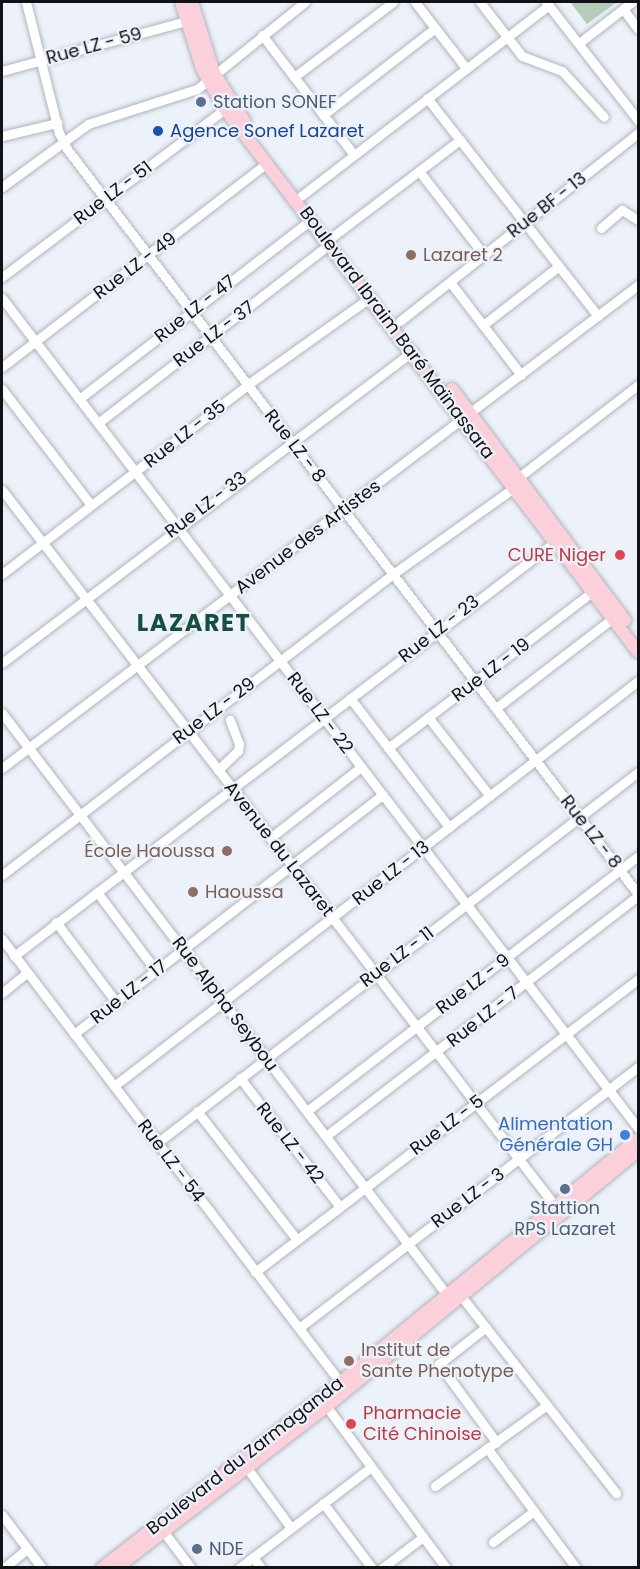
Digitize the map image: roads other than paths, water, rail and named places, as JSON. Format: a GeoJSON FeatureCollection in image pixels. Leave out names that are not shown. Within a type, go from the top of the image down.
{"type":"FeatureCollection","features":[{"type":"Feature","properties":{"kind":"main road","name":"Boulevard Ibraim Baré Maïnassara"},"geometry":{"type":"LineString","coordinates":[[181,2],[186,21],[225,109],[311,220],[400,321],[467,416],[639,638]]}},
{"type":"Feature","properties":{"kind":"main road","name":"Boulevard Ibraim Baré Maïnassara"},"geometry":{"type":"LineString","coordinates":[[195,3],[210,77],[301,196],[371,297],[467,416]]}},
{"type":"Feature","properties":{"kind":"main road","name":"Boulevard Ibraim Baré Maïnassara"},"geometry":{"type":"LineString","coordinates":[[517,482],[556,540],[639,652]]}},
{"type":"Feature","properties":{"kind":"main road","name":"Boulevard du Zarmaganda"},"geometry":{"type":"LineString","coordinates":[[116,1568],[247,1468],[323,1403],[340,1382],[639,1139]]}},
{"type":"Feature","properties":{"kind":"main road","name":"Boulevard du Zarmaganda"},"geometry":{"type":"LineString","coordinates":[[102,1568],[323,1403],[461,1296],[639,1151]]}},
{"type":"Feature","properties":{"kind":"street","name":"Rue LZ - 8"},"geometry":{"type":"LineString","coordinates":[[26,2],[62,141],[639,895]]}},
{"type":"Feature","properties":{"kind":"street"},"geometry":{"type":"LineString","coordinates":[[2,187],[62,141],[98,120],[189,93],[305,2]]}},
{"type":"Feature","properties":{"kind":"street"},"geometry":{"type":"LineString","coordinates":[[294,77],[393,2]]}},
{"type":"Feature","properties":{"kind":"street"},"geometry":{"type":"LineString","coordinates":[[416,2],[466,68]]}},
{"type":"Feature","properties":{"kind":"street"},"geometry":{"type":"LineString","coordinates":[[480,2],[522,56],[562,71],[604,117]]}},
{"type":"Feature","properties":{"kind":"street"},"geometry":{"type":"LineString","coordinates":[[579,43],[632,2]]}},
{"type":"Feature","properties":{"kind":"street"},"geometry":{"type":"LineString","coordinates":[[301,196],[548,3],[639,120]]}},
{"type":"Feature","properties":{"kind":"street"},"geometry":{"type":"LineString","coordinates":[[623,9],[639,29]]}},
{"type":"Feature","properties":{"kind":"street","name":"Rue LZ - 59"},"geometry":{"type":"LineString","coordinates":[[2,71],[186,21]]}},
{"type":"Feature","properties":{"kind":"street"},"geometry":{"type":"LineString","coordinates":[[323,115],[435,28]]}},
{"type":"Feature","properties":{"kind":"street"},"geometry":{"type":"LineString","coordinates":[[262,35],[354,155]]}},
{"type":"Feature","properties":{"kind":"street"},"geometry":{"type":"LineString","coordinates":[[427,98],[598,316]]}},
{"type":"Feature","properties":{"kind":"street","name":"Rue LZ - 51"},"geometry":{"type":"LineString","coordinates":[[2,277],[225,109]]}},
{"type":"Feature","properties":{"kind":"street"},"geometry":{"type":"LineString","coordinates":[[2,136],[57,123]]}},
{"type":"Feature","properties":{"kind":"street","name":"Rue BF - 13"},"geometry":{"type":"LineString","coordinates":[[400,321],[639,133]]}},
{"type":"Feature","properties":{"kind":"street","name":"Rue LZ - 37"},"geometry":{"type":"LineString","coordinates":[[98,423],[460,140]]}},
{"type":"Feature","properties":{"kind":"street","name":"Rue LZ - 49"},"geometry":{"type":"LineString","coordinates":[[2,367],[267,163]]}},
{"type":"Feature","properties":{"kind":"street"},"geometry":{"type":"LineString","coordinates":[[419,171],[484,255]]}},
{"type":"Feature","properties":{"kind":"street"},"geometry":{"type":"LineString","coordinates":[[601,228],[622,210],[639,220]]}},
{"type":"Feature","properties":{"kind":"street","name":"Rue LZ - 47"},"geometry":{"type":"LineString","coordinates":[[80,399],[311,220]]}},
{"type":"Feature","properties":{"kind":"street"},"geometry":{"type":"LineString","coordinates":[[483,325],[559,266]]}},
{"type":"Feature","properties":{"kind":"street"},"geometry":{"type":"LineString","coordinates":[[450,282],[521,375]]}},
{"type":"Feature","properties":{"kind":"street","name":"Avenue des Artistes"},"geometry":{"type":"LineString","coordinates":[[2,768],[639,285]]}},
{"type":"Feature","properties":{"kind":"street","name":"Rue LZ - 35"},"geometry":{"type":"LineString","coordinates":[[2,574],[247,385],[371,297]]}},
{"type":"Feature","properties":{"kind":"street","name":"Rue LZ - 22"},"geometry":{"type":"LineString","coordinates":[[2,298],[506,959],[639,1128]]}},
{"type":"Feature","properties":{"kind":"street","name":"Rue LZ - 33"},"geometry":{"type":"LineString","coordinates":[[2,663],[290,440],[413,351]]}},
{"type":"Feature","properties":{"kind":"street","name":"Rue LZ - 29"},"geometry":{"type":"LineString","coordinates":[[2,875],[393,574],[517,482],[639,385]]}},
{"type":"Feature","properties":{"kind":"street"},"geometry":{"type":"LineString","coordinates":[[2,389],[91,505]]}},
{"type":"Feature","properties":{"kind":"street","name":"Avenue du Lazaret"},"geometry":{"type":"LineString","coordinates":[[3,494],[556,1207]]}},
{"type":"Feature","properties":{"kind":"street","name":"Rue LZ - 23"},"geometry":{"type":"LineString","coordinates":[[14,956],[556,540]]}},
{"type":"Feature","properties":{"kind":"street","name":"Rue LZ - 19"},"geometry":{"type":"LineString","coordinates":[[388,748],[593,591]]}},
{"type":"Feature","properties":{"kind":"street"},"geometry":{"type":"LineString","coordinates":[[496,708],[613,618]]}},
{"type":"Feature","properties":{"kind":"street","name":"Rue LZ - 13"},"geometry":{"type":"LineString","coordinates":[[114,1086],[639,681]]}},
{"type":"Feature","properties":{"kind":"street"},"geometry":{"type":"LineString","coordinates":[[350,698],[449,827]]}},
{"type":"Feature","properties":{"kind":"street","name":"Rue Alpha Seybou"},"geometry":{"type":"LineString","coordinates":[[2,713],[447,1295]]}},
{"type":"Feature","properties":{"kind":"street"},"geometry":{"type":"LineString","coordinates":[[428,717],[490,796]]}},
{"type":"Feature","properties":{"kind":"street"},"geometry":{"type":"LineString","coordinates":[[218,770],[238,751],[239,744],[230,720]]}},
{"type":"Feature","properties":{"kind":"street"},"geometry":{"type":"LineString","coordinates":[[270,838],[361,767]]}},
{"type":"Feature","properties":{"kind":"street","name":"Rue LZ - 11"},"geometry":{"type":"LineString","coordinates":[[157,1143],[578,816],[639,772]]}},
{"type":"Feature","properties":{"kind":"street","name":"Rue LZ - 17"},"geometry":{"type":"LineString","coordinates":[[74,1034],[382,795]]}},
{"type":"Feature","properties":{"kind":"street","name":"Rue LZ - 9"},"geometry":{"type":"LineString","coordinates":[[307,1111],[639,856]]}},
{"type":"Feature","properties":{"kind":"street"},"geometry":{"type":"LineString","coordinates":[[97,892],[156,971]]}},
{"type":"Feature","properties":{"kind":"street","name":"Rue LZ - 7"},"geometry":{"type":"LineString","coordinates":[[326,1136],[639,895]]}},
{"type":"Feature","properties":{"kind":"street"},"geometry":{"type":"LineString","coordinates":[[56,922],[116,1002]]}},
{"type":"Feature","properties":{"kind":"street","name":"Rue LZ - 54"},"geometry":{"type":"LineString","coordinates":[[2,939],[340,1382]]}},
{"type":"Feature","properties":{"kind":"street"},"geometry":{"type":"LineString","coordinates":[[2,993],[27,973]]}},
{"type":"Feature","properties":{"kind":"street","name":"Rue LZ - 5"},"geometry":{"type":"LineString","coordinates":[[255,1272],[639,979]]}},
{"type":"Feature","properties":{"kind":"street","name":"Rue LZ - 3"},"geometry":{"type":"LineString","coordinates":[[299,1328],[639,1067]]}},
{"type":"Feature","properties":{"kind":"street","name":"Rue LZ - 42"},"geometry":{"type":"LineString","coordinates":[[240,1078],[340,1207]]}},
{"type":"Feature","properties":{"kind":"street"},"geometry":{"type":"LineString","coordinates":[[198,1111],[297,1240]]}},
{"type":"Feature","properties":{"kind":"street"},"geometry":{"type":"LineString","coordinates":[[461,1296],[616,1493]]}},
{"type":"Feature","properties":{"kind":"street"},"geometry":{"type":"LineString","coordinates":[[486,1327],[439,1364],[534,1511],[576,1568]]}},
{"type":"Feature","properties":{"kind":"street"},"geometry":{"type":"LineString","coordinates":[[323,1403],[446,1568]]}},
{"type":"Feature","properties":{"kind":"street"},"geometry":{"type":"LineString","coordinates":[[435,1486],[547,1405]]}},
{"type":"Feature","properties":{"kind":"street"},"geometry":{"type":"LineString","coordinates":[[247,1468],[291,1528]]}},
{"type":"Feature","properties":{"kind":"street"},"geometry":{"type":"LineString","coordinates":[[239,1568],[370,1468]]}},
{"type":"Feature","properties":{"kind":"street"},"geometry":{"type":"LineString","coordinates":[[323,1503],[372,1568]]}},
{"type":"Feature","properties":{"kind":"street"},"geometry":{"type":"LineString","coordinates":[[493,1542],[534,1511]]}},
{"type":"Feature","properties":{"kind":"street"},"geometry":{"type":"LineString","coordinates":[[2,1515],[42,1568]]}},
{"type":"Feature","properties":{"kind":"street"},"geometry":{"type":"LineString","coordinates":[[163,1531],[190,1568]]}},
{"type":"Feature","properties":{"kind":"street"},"geometry":{"type":"LineString","coordinates":[[382,1568],[423,1537]]}},
{"type":"Feature","properties":{"kind":"street"},"geometry":{"type":"LineString","coordinates":[[4,1568],[27,1549]]}},
{"type":"Feature","properties":{"kind":"street"},"geometry":{"type":"LineString","coordinates":[[253,1557],[261,1568]]}},
{"type":"Feature","properties":{"kind":"place","name":"Station SONEF"},"geometry":{"type":"Point","coordinates":[201,102]}},
{"type":"Feature","properties":{"kind":"place","name":"Agence Sonef Lazaret"},"geometry":{"type":"Point","coordinates":[158,131]}},
{"type":"Feature","properties":{"kind":"place","name":"Lazaret 2"},"geometry":{"type":"Point","coordinates":[411,255]}},
{"type":"Feature","properties":{"kind":"place","name":"CURE Niger"},"geometry":{"type":"Point","coordinates":[620,555]}},
{"type":"Feature","properties":{"kind":"place","name":"École Haoussa"},"geometry":{"type":"Point","coordinates":[227,851]}},
{"type":"Feature","properties":{"kind":"place","name":"Haoussa"},"geometry":{"type":"Point","coordinates":[193,892]}},
{"type":"Feature","properties":{"kind":"place","name":"Alimentation Générale GH"},"geometry":{"type":"Point","coordinates":[625,1135]}},
{"type":"Feature","properties":{"kind":"place","name":"Stattion RPS Lazaret"},"geometry":{"type":"Point","coordinates":[565,1189]}},
{"type":"Feature","properties":{"kind":"place","name":"Institut de Sante Phenotype"},"geometry":{"type":"Point","coordinates":[349,1361]}},
{"type":"Feature","properties":{"kind":"place","name":"Pharmacie Cité Chinoise"},"geometry":{"type":"Point","coordinates":[351,1424]}},
{"type":"Feature","properties":{"kind":"place","name":"NDE"},"geometry":{"type":"Point","coordinates":[197,1549]}},
{"type":"Feature","properties":{"kind":"district","name":"LAZARET"},"geometry":{"type":"Point","coordinates":[194,623]}}]}
